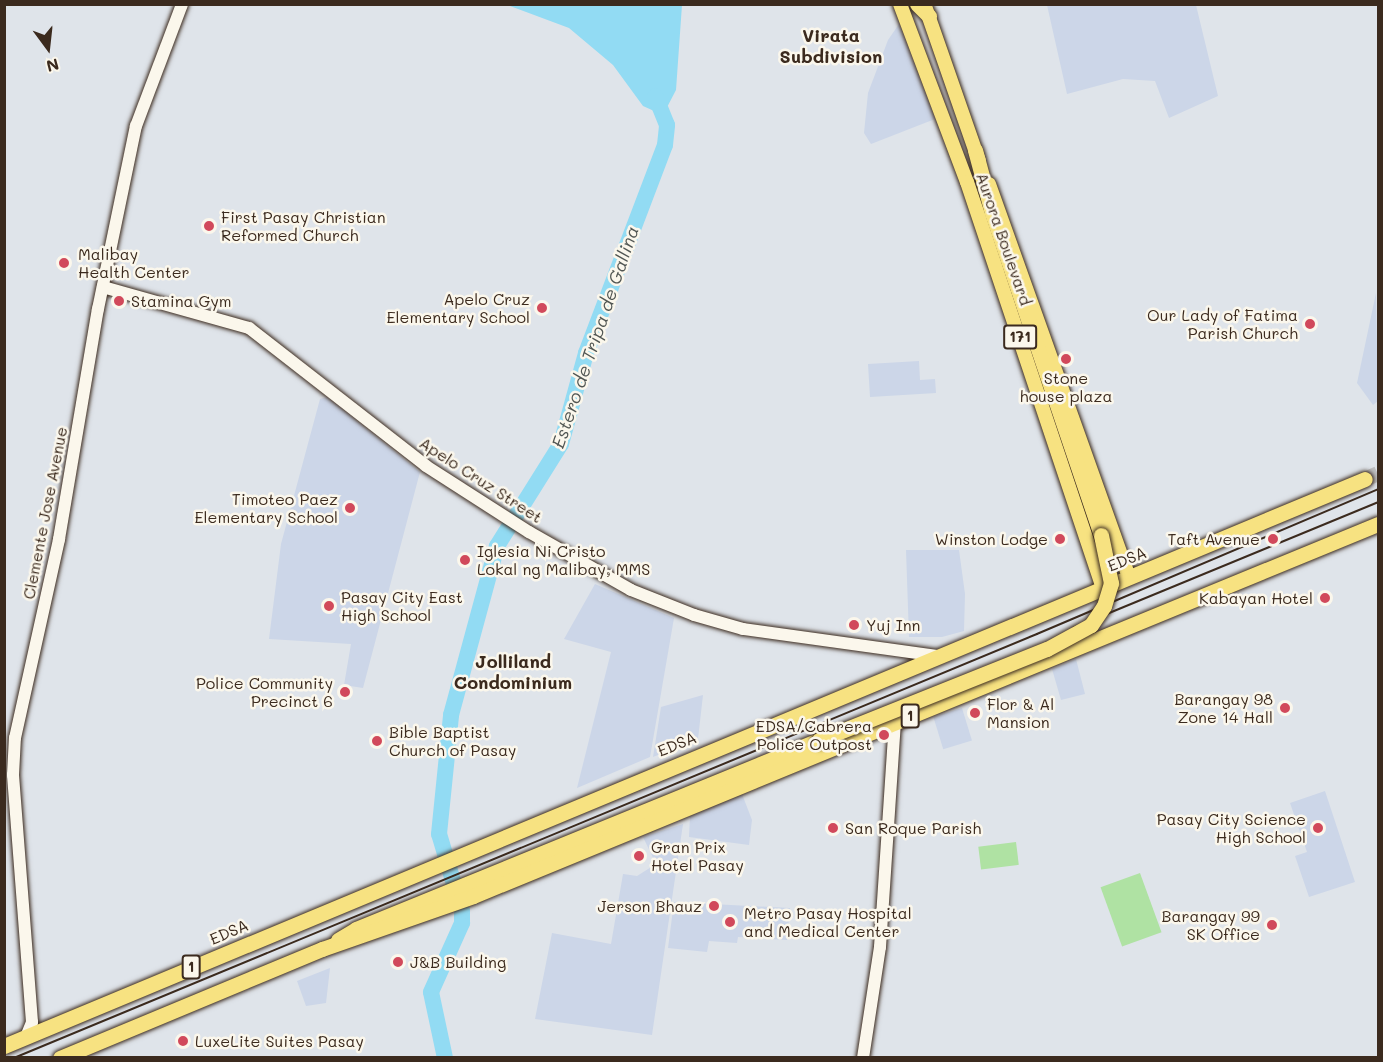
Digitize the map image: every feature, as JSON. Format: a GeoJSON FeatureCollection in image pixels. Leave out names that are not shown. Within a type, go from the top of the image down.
{"type":"FeatureCollection","features":[{"type":"Feature","properties":{"kind":"highway"},"geometry":{"type":"LineString","coordinates":[[917,4],[927,10]]}},
{"type":"Feature","properties":{"kind":"highway"},"geometry":{"type":"LineString","coordinates":[[435,904],[1047,649],[1097,620],[1109,590],[1108,560],[992,213],[975,150]]}},
{"type":"Feature","properties":{"kind":"highway","name":"EDSA"},"geometry":{"type":"LineString","coordinates":[[4,1046],[1365,479]]}},
{"type":"Feature","properties":{"kind":"highway","name":"1"},"geometry":{"type":"LineString","coordinates":[[60,1058],[435,904],[472,896],[1378,524]]}},
{"type":"Feature","properties":{"kind":"main road","name":"Aurora Boulevard"},"geometry":{"type":"LineString","coordinates":[[900,4],[967,182],[1102,588]]}},
{"type":"Feature","properties":{"kind":"main road","name":"Aurora Boulevard"},"geometry":{"type":"LineString","coordinates":[[927,10],[975,150],[1032,297],[1129,578]]}},
{"type":"Feature","properties":{"kind":"main road"},"geometry":{"type":"LineString","coordinates":[[1086,538],[1100,543],[1112,529]]}},
{"type":"Feature","properties":{"kind":"street","name":"Clemente Jose Avenue"},"geometry":{"type":"LineString","coordinates":[[26,1036],[32,1022],[28,935],[12,758],[60,531],[103,287],[136,126],[182,4]]}},
{"type":"Feature","properties":{"kind":"street","name":"Apelo Cruz Street"},"geometry":{"type":"LineString","coordinates":[[103,287],[249,328],[426,466],[527,531],[631,590],[694,615],[779,635],[938,656]]}},
{"type":"Feature","properties":{"kind":"street"},"geometry":{"type":"LineString","coordinates":[[863,1058],[880,947],[895,722]]}},
{"type":"Feature","properties":{"kind":"shaded area"},"geometry":{"type":"Polygon","coordinates":[[[1047,5],[1196,5],[1218,96],[1169,118],[1155,81],[1123,79],[1067,94],[1047,5]]]}},
{"type":"Feature","properties":{"kind":"shaded area"},"geometry":{"type":"Polygon","coordinates":[[[899,24],[935,119],[871,144],[864,133],[868,93],[888,40],[899,24]]]}},
{"type":"Feature","properties":{"kind":"shaded area"},"geometry":{"type":"Polygon","coordinates":[[[1376,293],[1378,401],[1373,405],[1357,383],[1376,293]]]}},
{"type":"Feature","properties":{"kind":"shaded area"},"geometry":{"type":"Polygon","coordinates":[[[919,361],[920,380],[935,379],[936,393],[870,397],[868,364],[919,361]]]}},
{"type":"Feature","properties":{"kind":"shaded area"},"geometry":{"type":"Polygon","coordinates":[[[327,397],[420,472],[363,688],[344,685],[351,644],[269,639],[281,544],[320,399],[327,397]]]}},
{"type":"Feature","properties":{"kind":"shaded area"},"geometry":{"type":"Polygon","coordinates":[[[906,550],[959,550],[965,594],[964,631],[942,637],[909,637],[906,550]]]}},
{"type":"Feature","properties":{"kind":"shaded area"},"geometry":{"type":"Polygon","coordinates":[[[595,584],[674,618],[650,757],[577,788],[611,652],[564,639],[595,584]]]}},
{"type":"Feature","properties":{"kind":"shaded area"},"geometry":{"type":"Polygon","coordinates":[[[1076,659],[1085,694],[1061,700],[1052,669],[1076,659]]]}},
{"type":"Feature","properties":{"kind":"shaded area"},"geometry":{"type":"Polygon","coordinates":[[[703,695],[698,739],[653,757],[661,707],[703,695]]]}},
{"type":"Feature","properties":{"kind":"shaded area"},"geometry":{"type":"Polygon","coordinates":[[[962,708],[972,741],[943,749],[933,717],[962,708]]]}},
{"type":"Feature","properties":{"kind":"shaded area","name":"Pasay City Science High School"},"geometry":{"type":"Polygon","coordinates":[[[1325,791],[1355,882],[1309,897],[1295,856],[1307,852],[1290,803],[1325,791]]]}},
{"type":"Feature","properties":{"kind":"shaded area"},"geometry":{"type":"Polygon","coordinates":[[[742,794],[752,820],[749,845],[689,837],[690,816],[742,794]]]}},
{"type":"Feature","properties":{"kind":"shaded area"},"geometry":{"type":"Polygon","coordinates":[[[683,824],[652,1035],[535,1019],[552,933],[611,944],[623,874],[637,876],[656,864],[643,837],[683,824]]]}},
{"type":"Feature","properties":{"kind":"shaded area","name":"Metro Pasay Hospital and Medical Center"},"geometry":{"type":"Polygon","coordinates":[[[674,902],[790,908],[787,940],[738,937],[737,943],[709,941],[707,952],[668,948],[674,902]]]}},
{"type":"Feature","properties":{"kind":"shaded area"},"geometry":{"type":"Polygon","coordinates":[[[330,968],[326,1003],[306,1006],[297,981],[330,968]]]}},
{"type":"Feature","properties":{"kind":"green space"},"geometry":{"type":"Polygon","coordinates":[[[1016,842],[1019,865],[981,869],[978,847],[1016,842]]]}},
{"type":"Feature","properties":{"kind":"green space"},"geometry":{"type":"Polygon","coordinates":[[[1140,873],[1162,932],[1122,947],[1101,887],[1140,873]]]}},
{"type":"Feature","properties":{"kind":"water"},"geometry":{"type":"Polygon","coordinates":[[[507,5],[682,5],[676,90],[663,115],[643,106],[613,65],[569,28],[507,5]]]}},
{"type":"Feature","properties":{"kind":"waterway","name":"Estero de Tripa de Gallina"},"geometry":{"type":"LineString","coordinates":[[445,1058],[431,992],[462,923],[462,911],[439,834],[451,715],[497,546],[561,444],[586,353],[665,145],[667,125],[655,96]]}},
{"type":"Feature","properties":{"kind":"tunnel"},"geometry":{"type":"LineString","coordinates":[[1365,479],[1378,473]]}},
{"type":"Feature","properties":{"kind":"tram line"},"geometry":{"type":"LineString","coordinates":[[14,1058],[1037,634],[1378,489]]}},
{"type":"Feature","properties":{"kind":"tram line"},"geometry":{"type":"LineString","coordinates":[[1073,628],[1378,502]]}},
{"type":"Feature","properties":{"kind":"place","name":"First Pasay Christian Reformed Church"},"geometry":{"type":"Point","coordinates":[209,226]}},
{"type":"Feature","properties":{"kind":"place","name":"Malibay Health Center"},"geometry":{"type":"Point","coordinates":[64,263]}},
{"type":"Feature","properties":{"kind":"place","name":"Stamina Gym"},"geometry":{"type":"Point","coordinates":[119,301]}},
{"type":"Feature","properties":{"kind":"place","name":"Apelo Cruz Elementary School"},"geometry":{"type":"Point","coordinates":[542,308]}},
{"type":"Feature","properties":{"kind":"place","name":"Our Lady of Fatima Parish Church"},"geometry":{"type":"Point","coordinates":[1310,324]}},
{"type":"Feature","properties":{"kind":"place","name":"Stone house plaza"},"geometry":{"type":"Point","coordinates":[1066,359]}},
{"type":"Feature","properties":{"kind":"place","name":"Timoteo Paez Elementary School"},"geometry":{"type":"Point","coordinates":[350,508]}},
{"type":"Feature","properties":{"kind":"place","name":"Winston Lodge"},"geometry":{"type":"Point","coordinates":[1060,539]}},
{"type":"Feature","properties":{"kind":"place","name":"Taft Avenue"},"geometry":{"type":"Point","coordinates":[1273,539]}},
{"type":"Feature","properties":{"kind":"place","name":"Iglesia Ni Cristo Lokal ng Malibay, MMS"},"geometry":{"type":"Point","coordinates":[465,560]}},
{"type":"Feature","properties":{"kind":"place","name":"Kabayan Hotel"},"geometry":{"type":"Point","coordinates":[1325,598]}},
{"type":"Feature","properties":{"kind":"place","name":"Pasay City East High School"},"geometry":{"type":"Point","coordinates":[329,606]}},
{"type":"Feature","properties":{"kind":"place","name":"Yuj Inn"},"geometry":{"type":"Point","coordinates":[854,625]}},
{"type":"Feature","properties":{"kind":"place","name":"Police Community Precinct 6"},"geometry":{"type":"Point","coordinates":[345,692]}},
{"type":"Feature","properties":{"kind":"place","name":"Barangay 98 Zone 14 Hall"},"geometry":{"type":"Point","coordinates":[1285,708]}},
{"type":"Feature","properties":{"kind":"place","name":"Flor & Al Mansion"},"geometry":{"type":"Point","coordinates":[975,713]}},
{"type":"Feature","properties":{"kind":"place","name":"EDSA/Cabrera Police Outpost"},"geometry":{"type":"Point","coordinates":[884,735]}},
{"type":"Feature","properties":{"kind":"place","name":"Bible Baptist Church of Pasay"},"geometry":{"type":"Point","coordinates":[377,741]}},
{"type":"Feature","properties":{"kind":"place","name":"San Roque Parish"},"geometry":{"type":"Point","coordinates":[833,828]}},
{"type":"Feature","properties":{"kind":"place","name":"Pasay City Science High School"},"geometry":{"type":"Point","coordinates":[1318,828]}},
{"type":"Feature","properties":{"kind":"place","name":"Gran Prix Hotel Pasay"},"geometry":{"type":"Point","coordinates":[639,856]}},
{"type":"Feature","properties":{"kind":"place","name":"Jerson Bhauz"},"geometry":{"type":"Point","coordinates":[714,906]}},
{"type":"Feature","properties":{"kind":"place","name":"Metro Pasay Hospital and Medical Center"},"geometry":{"type":"Point","coordinates":[730,922]}},
{"type":"Feature","properties":{"kind":"place","name":"Barangay 99 SK Office"},"geometry":{"type":"Point","coordinates":[1272,925]}},
{"type":"Feature","properties":{"kind":"place","name":"J&B Building"},"geometry":{"type":"Point","coordinates":[398,962]}},
{"type":"Feature","properties":{"kind":"place","name":"LuxeLite Suites Pasay"},"geometry":{"type":"Point","coordinates":[183,1041]}},
{"type":"Feature","properties":{"kind":"district","name":"Virata Subdivision"},"geometry":{"type":"Point","coordinates":[831,46]}},
{"type":"Feature","properties":{"kind":"district","name":"Jolliland Condominium"},"geometry":{"type":"Point","coordinates":[513,672]}}]}
